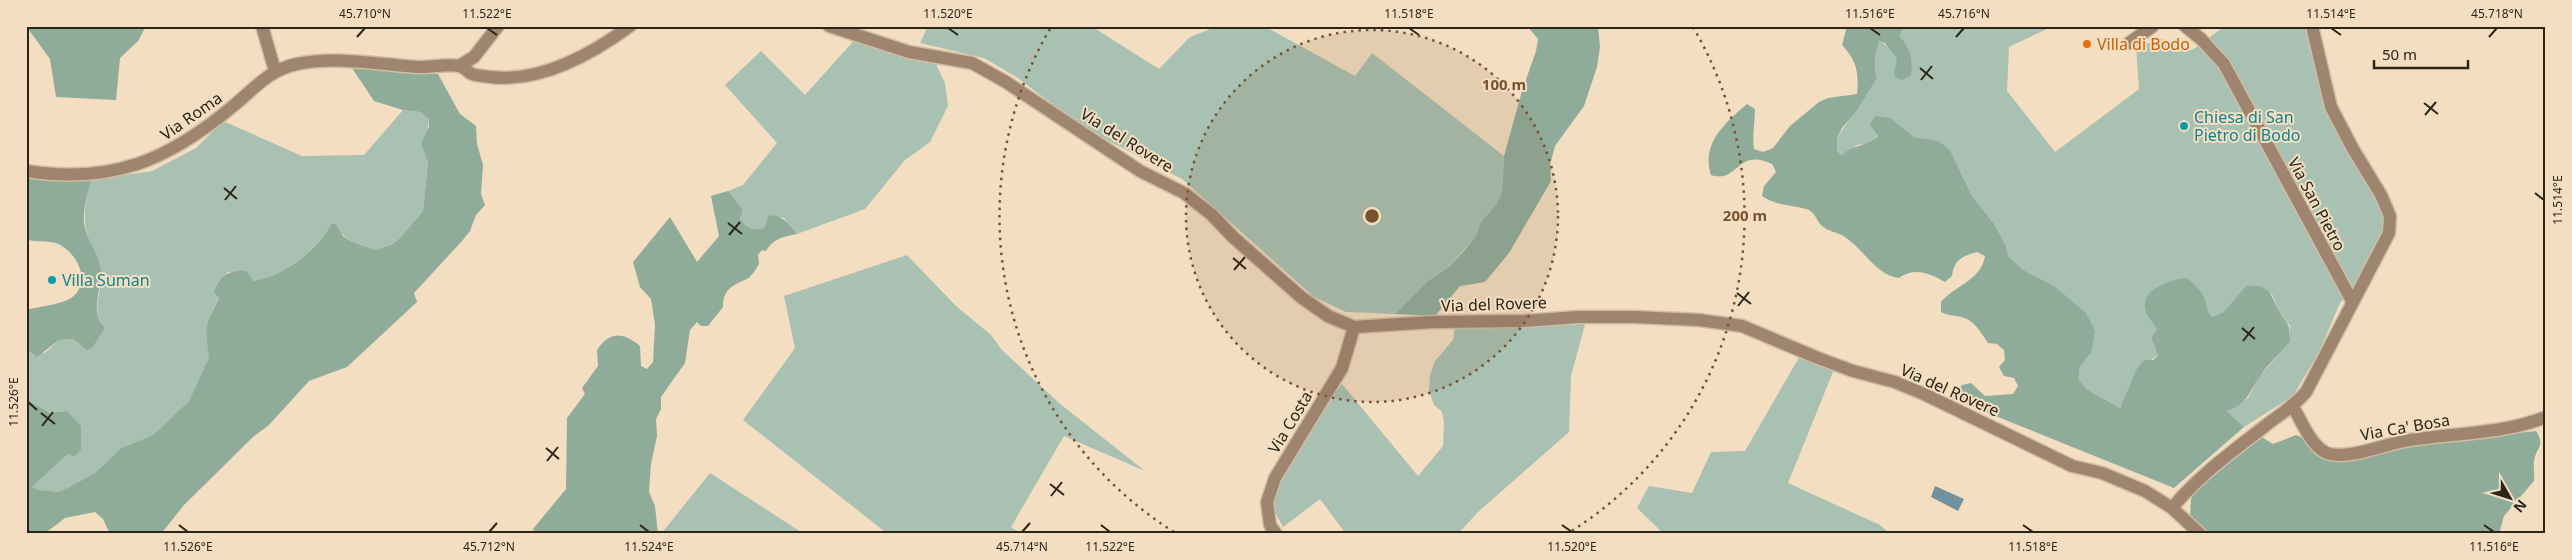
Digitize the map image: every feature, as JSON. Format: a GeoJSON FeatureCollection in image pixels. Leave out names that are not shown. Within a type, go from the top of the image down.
{"type":"FeatureCollection","features":[{"type":"Feature","properties":{"kind":"street"},"geometry":{"type":"LineString","coordinates":[[262,26],[275,72]]}},
{"type":"Feature","properties":{"kind":"street"},"geometry":{"type":"LineString","coordinates":[[459,66],[474,58],[498,26]]}},
{"type":"Feature","properties":{"kind":"street"},"geometry":{"type":"LineString","coordinates":[[459,66],[472,74],[492,77],[510,77],[539,71],[584,56],[630,26]]}},
{"type":"Feature","properties":{"kind":"street","name":"Via del Rovere"},"geometry":{"type":"LineString","coordinates":[[830,26],[909,52],[972,63],[1006,82],[1140,171],[1184,193],[1212,214],[1233,237],[1302,297],[1328,316],[1354,327],[1433,322],[1524,321],[1578,317],[1635,316],[1699,320],[1742,326],[1853,371],[1895,382],[1924,394],[2072,466],[2102,473],[2145,491],[2172,508],[2200,534]]}},
{"type":"Feature","properties":{"kind":"street"},"geometry":{"type":"LineString","coordinates":[[2129,43],[2153,26]]}},
{"type":"Feature","properties":{"kind":"street","name":"Via San Pietro"},"geometry":{"type":"LineString","coordinates":[[2185,26],[2201,39],[2224,64],[2352,301]]}},
{"type":"Feature","properties":{"kind":"street"},"geometry":{"type":"LineString","coordinates":[[2172,508],[2188,488],[2212,467],[2279,415],[2293,407],[2306,392],[2389,233],[2390,216],[2381,195],[2353,149],[2332,107],[2312,26]]}},
{"type":"Feature","properties":{"kind":"street","name":"Via Roma"},"geometry":{"type":"LineString","coordinates":[[26,172],[71,175],[117,170],[143,164],[190,140],[236,104],[259,81],[275,72],[295,65],[323,60],[370,61],[419,67],[459,66]]}},
{"type":"Feature","properties":{"kind":"street","name":"Via Costa"},"geometry":{"type":"LineString","coordinates":[[1276,534],[1270,526],[1267,502],[1276,478],[1342,368],[1354,327]]}},
{"type":"Feature","properties":{"kind":"street","name":"Via Ca' Bosa"},"geometry":{"type":"LineString","coordinates":[[2293,407],[2316,445],[2329,454],[2346,454],[2408,440],[2500,429],[2546,417]]}},
{"type":"Feature","properties":{"kind":"green space"},"geometry":{"type":"Polygon","coordinates":[[[26,26],[146,26],[138,41],[120,58],[116,100],[56,97],[50,59],[26,26]]]}},
{"type":"Feature","properties":{"kind":"green space"},"geometry":{"type":"Polygon","coordinates":[[[928,26],[1091,26],[1159,69],[1190,37],[1218,26],[1264,26],[1355,76],[1372,53],[1504,156],[1502,192],[1496,205],[1481,222],[1476,236],[1449,267],[1428,281],[1395,314],[1346,312],[1314,297],[1182,179],[1082,127],[1018,78],[984,58],[920,43],[928,26]]]}},
{"type":"Feature","properties":{"kind":"green space"},"geometry":{"type":"Polygon","coordinates":[[[1527,26],[1598,26],[1600,47],[1597,67],[1584,106],[1555,146],[1550,165],[1551,181],[1509,253],[1485,282],[1460,286],[1435,316],[1395,314],[1428,281],[1449,267],[1463,252],[1476,236],[1481,222],[1496,205],[1502,192],[1504,156],[1538,39],[1527,26]]]}},
{"type":"Feature","properties":{"kind":"green space"},"geometry":{"type":"Polygon","coordinates":[[[1847,26],[1903,26],[1900,36],[1910,54],[1912,70],[1911,76],[1902,80],[1894,76],[1897,58],[1885,43],[1879,41],[1875,60],[1877,78],[1857,110],[1842,128],[1837,138],[1837,151],[1841,156],[1850,149],[1874,140],[1878,136],[1870,125],[1875,116],[1890,118],[1914,137],[1939,141],[1950,150],[1972,196],[1995,225],[2006,246],[2009,257],[2022,269],[2054,286],[2086,313],[2095,331],[2091,353],[2079,368],[2079,380],[2088,390],[2120,408],[2136,370],[2144,360],[2153,360],[2158,355],[2151,338],[2157,330],[2148,316],[2145,306],[2146,298],[2157,287],[2187,278],[2203,295],[2212,317],[2224,312],[2246,286],[2259,286],[2270,293],[2289,326],[2290,342],[2266,369],[2243,402],[2227,411],[2244,427],[2174,488],[1951,398],[1962,385],[1971,383],[1985,396],[2013,394],[2018,386],[2014,378],[2004,376],[1999,367],[2005,360],[2004,350],[1997,344],[1988,343],[1977,327],[1970,321],[1941,312],[1941,302],[1973,277],[1983,264],[1985,256],[1977,252],[1963,257],[1957,262],[1952,276],[1945,282],[1922,272],[1910,273],[1899,278],[1891,276],[1877,268],[1852,242],[1819,223],[1809,210],[1778,203],[1762,196],[1764,186],[1776,172],[1772,164],[1760,160],[1751,160],[1744,162],[1727,175],[1711,175],[1709,153],[1712,143],[1723,126],[1747,104],[1755,109],[1754,149],[1763,152],[1773,148],[1790,126],[1819,102],[1828,98],[1857,94],[1858,80],[1856,68],[1851,56],[1842,45],[1847,26]]]}},
{"type":"Feature","properties":{"kind":"green space"},"geometry":{"type":"Polygon","coordinates":[[[1903,26],[2053,26],[2009,47],[2007,91],[2055,152],[2139,89],[2136,47],[2162,39],[2192,50],[2225,26],[2310,26],[2330,114],[2384,206],[2385,222],[2381,242],[2354,287],[2340,303],[2320,350],[2293,396],[2244,427],[2227,411],[2248,398],[2259,377],[2290,342],[2290,326],[2279,311],[2272,294],[2212,317],[2203,295],[2187,278],[2152,319],[2158,330],[2151,338],[2158,355],[2136,370],[2120,408],[2088,390],[2079,380],[2079,368],[2091,353],[2054,286],[2022,269],[2009,257],[2006,246],[1995,225],[1972,196],[1950,150],[1939,141],[1914,137],[1890,119],[1871,143],[1857,145],[1841,157],[1837,151],[1837,138],[1877,78],[1875,59],[1879,40],[1892,50],[1911,76],[1912,64],[1910,55],[1900,36],[1903,26]]]}},
{"type":"Feature","properties":{"kind":"green space"},"geometry":{"type":"Polygon","coordinates":[[[859,35],[934,60],[945,83],[948,106],[930,142],[905,160],[865,209],[797,234],[784,218],[769,215],[764,228],[753,229],[748,227],[740,219],[743,210],[728,191],[743,185],[777,143],[725,85],[761,51],[805,95],[859,35]]]}},
{"type":"Feature","properties":{"kind":"green space"},"geometry":{"type":"Polygon","coordinates":[[[350,65],[438,74],[460,114],[476,126],[477,144],[483,165],[481,194],[485,205],[476,215],[470,231],[414,293],[417,302],[347,367],[309,381],[269,425],[253,437],[184,505],[161,534],[110,534],[103,519],[95,512],[65,518],[44,534],[26,534],[26,399],[50,413],[67,411],[81,426],[81,450],[74,457],[68,454],[32,487],[39,490],[58,492],[95,473],[121,448],[153,435],[189,401],[209,358],[206,333],[208,320],[219,298],[214,292],[222,278],[235,271],[246,271],[254,281],[277,274],[308,253],[325,234],[331,224],[336,224],[343,236],[350,241],[375,250],[391,245],[400,238],[423,211],[428,162],[421,144],[429,127],[429,119],[420,112],[403,110],[374,101],[350,65]]]}},
{"type":"Feature","properties":{"kind":"green space"},"geometry":{"type":"Polygon","coordinates":[[[403,110],[420,112],[429,119],[425,151],[428,162],[423,211],[400,238],[391,245],[375,250],[350,241],[331,224],[308,253],[277,274],[254,281],[245,271],[228,272],[216,286],[215,292],[219,297],[208,320],[206,333],[210,358],[189,401],[153,435],[121,448],[95,473],[58,492],[39,490],[32,487],[68,454],[74,457],[81,440],[80,434],[67,411],[50,413],[26,399],[26,348],[45,353],[59,340],[73,339],[80,345],[92,347],[104,328],[98,315],[97,307],[101,285],[101,269],[88,236],[85,220],[91,180],[152,171],[196,148],[223,121],[302,156],[364,155],[403,110]]]}},
{"type":"Feature","properties":{"kind":"green space"},"geometry":{"type":"Polygon","coordinates":[[[26,177],[91,180],[85,206],[84,222],[101,269],[97,315],[105,328],[92,348],[87,350],[73,339],[59,340],[37,357],[26,348],[26,310],[56,304],[71,298],[78,292],[81,276],[76,260],[64,247],[53,242],[26,239],[26,177]]]}},
{"type":"Feature","properties":{"kind":"green space"},"geometry":{"type":"Polygon","coordinates":[[[728,191],[743,210],[740,219],[748,227],[753,229],[764,228],[769,215],[774,215],[785,221],[797,234],[779,239],[772,243],[766,251],[762,250],[758,255],[759,264],[754,272],[749,278],[730,288],[723,301],[723,307],[708,326],[701,326],[697,322],[690,330],[685,363],[661,397],[661,409],[656,419],[657,436],[651,464],[649,492],[655,506],[658,534],[536,534],[533,529],[566,489],[567,418],[585,394],[582,388],[598,366],[597,350],[607,339],[622,336],[640,346],[641,366],[647,369],[653,362],[655,325],[651,299],[640,287],[633,262],[670,217],[697,262],[719,236],[711,196],[728,191]]]}},
{"type":"Feature","properties":{"kind":"green space"},"geometry":{"type":"Polygon","coordinates":[[[907,255],[956,306],[991,335],[1002,350],[1059,403],[1145,471],[1064,436],[1011,527],[1022,534],[883,534],[884,531],[743,420],[795,348],[784,296],[907,255]]]}},
{"type":"Feature","properties":{"kind":"green space"},"geometry":{"type":"Polygon","coordinates":[[[1587,317],[1571,376],[1569,432],[1477,513],[1458,534],[1346,534],[1320,499],[1283,527],[1275,512],[1274,496],[1290,446],[1342,384],[1418,476],[1443,446],[1444,422],[1442,412],[1434,405],[1429,391],[1430,375],[1435,361],[1453,340],[1455,326],[1587,317]]]}},
{"type":"Feature","properties":{"kind":"green space"},"geometry":{"type":"Polygon","coordinates":[[[1801,354],[1835,367],[1788,483],[1880,525],[1890,534],[1664,534],[1637,508],[1649,486],[1692,493],[1711,452],[1745,451],[1801,354]]]}},
{"type":"Feature","properties":{"kind":"green space"},"geometry":{"type":"Polygon","coordinates":[[[2536,431],[2540,440],[2540,447],[2534,461],[2534,481],[2504,516],[2499,534],[2206,534],[2190,517],[2191,499],[2200,483],[2255,433],[2273,444],[2296,435],[2306,439],[2324,458],[2335,462],[2351,460],[2393,446],[2536,431]]]}},
{"type":"Feature","properties":{"kind":"green space"},"geometry":{"type":"Polygon","coordinates":[[[710,473],[804,534],[661,534],[710,473]]]}},
{"type":"Feature","properties":{"kind":"water"},"geometry":{"type":"Polygon","coordinates":[[[1935,486],[1964,499],[1958,511],[1931,497],[1935,486]]]}},
{"type":"Feature","properties":{"kind":"place","name":"Villa di Bodo"},"geometry":{"type":"Point","coordinates":[2087,44]}},
{"type":"Feature","properties":{"kind":"place","name":"Chiesa di San Pietro di Bodo"},"geometry":{"type":"Point","coordinates":[2184,126]}},
{"type":"Feature","properties":{"kind":"place","name":"Villa Suman"},"geometry":{"type":"Point","coordinates":[52,280]}}]}
